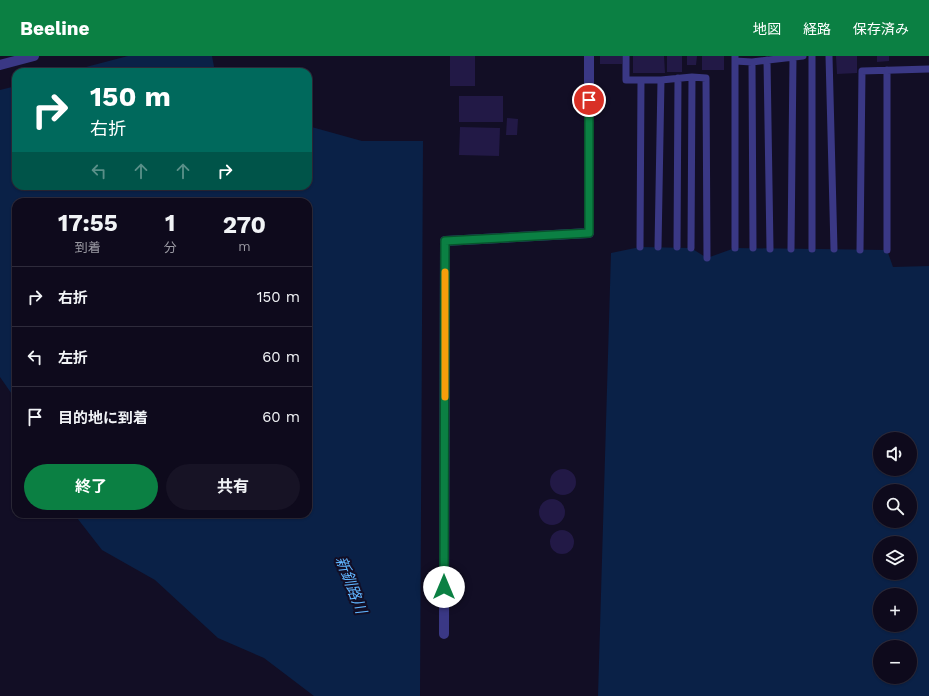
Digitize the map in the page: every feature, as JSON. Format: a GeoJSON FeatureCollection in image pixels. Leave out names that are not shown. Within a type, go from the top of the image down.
{"type":"FeatureCollection","features":[{"type":"Feature","properties":{"kind":"street"},"geometry":{"type":"LineString","coordinates":[[0,65],[34,56]]}},
{"type":"Feature","properties":{"kind":"street"},"geometry":{"type":"LineString","coordinates":[[444,634],[445,241],[589,233],[589,56]]}},
{"type":"Feature","properties":{"kind":"lane"},"geometry":{"type":"LineString","coordinates":[[626,56],[626,80],[661,80],[692,77],[706,78],[707,258]]}},
{"type":"Feature","properties":{"kind":"lane"},"geometry":{"type":"LineString","coordinates":[[735,248],[735,59],[752,62],[803,56]]}},
{"type":"Feature","properties":{"kind":"lane"},"geometry":{"type":"LineString","coordinates":[[812,56],[812,249]]}},
{"type":"Feature","properties":{"kind":"lane"},"geometry":{"type":"LineString","coordinates":[[829,56],[834,250]]}},
{"type":"Feature","properties":{"kind":"lane"},"geometry":{"type":"LineString","coordinates":[[791,249],[793,58]]}},
{"type":"Feature","properties":{"kind":"lane"},"geometry":{"type":"LineString","coordinates":[[767,60],[770,249]]}},
{"type":"Feature","properties":{"kind":"lane"},"geometry":{"type":"LineString","coordinates":[[752,62],[753,248]]}},
{"type":"Feature","properties":{"kind":"lane"},"geometry":{"type":"LineString","coordinates":[[860,250],[862,71],[929,69]]}},
{"type":"Feature","properties":{"kind":"lane"},"geometry":{"type":"LineString","coordinates":[[887,70],[887,250]]}},
{"type":"Feature","properties":{"kind":"lane"},"geometry":{"type":"LineString","coordinates":[[692,77],[692,248]]}},
{"type":"Feature","properties":{"kind":"lane"},"geometry":{"type":"LineString","coordinates":[[677,247],[678,78]]}},
{"type":"Feature","properties":{"kind":"lane"},"geometry":{"type":"LineString","coordinates":[[640,247],[641,80]]}},
{"type":"Feature","properties":{"kind":"lane"},"geometry":{"type":"LineString","coordinates":[[658,247],[661,80]]}},
{"type":"Feature","properties":{"kind":"water","name":"新釧路川"},"geometry":{"type":"Polygon","coordinates":[[[0,56],[212,56],[214,68],[12,68],[12,190],[312,190],[312,127],[362,141],[423,141],[420,696],[314,696],[264,658],[218,638],[155,580],[102,550],[77,518],[312,518],[312,198],[12,198],[12,394],[0,377],[0,56]]]}},
{"type":"Feature","properties":{"kind":"water"},"geometry":{"type":"Polygon","coordinates":[[[640,247],[691,248],[707,258],[735,248],[887,250],[893,267],[929,266],[929,696],[598,696],[611,253],[640,247]]]}},
{"type":"Feature","properties":{"kind":"pier"},"geometry":{"type":"Polygon","coordinates":[[[0,56],[128,56],[82,68],[12,68],[12,87],[0,90],[0,56]]]}},
{"type":"Feature","properties":{"kind":"building"},"geometry":{"type":"Polygon","coordinates":[[[450,56],[475,56],[475,86],[450,86],[450,56]]]}},
{"type":"Feature","properties":{"kind":"building"},"geometry":{"type":"Polygon","coordinates":[[[600,56],[622,56],[622,64],[600,64],[600,56]]]}},
{"type":"Feature","properties":{"kind":"building"},"geometry":{"type":"Polygon","coordinates":[[[633,56],[664,56],[665,73],[633,73],[633,56]]]}},
{"type":"Feature","properties":{"kind":"building"},"geometry":{"type":"Polygon","coordinates":[[[667,56],[682,56],[682,72],[667,72],[667,56]]]}},
{"type":"Feature","properties":{"kind":"building"},"geometry":{"type":"Polygon","coordinates":[[[687,56],[697,56],[696,65],[687,65],[687,56]]]}},
{"type":"Feature","properties":{"kind":"building"},"geometry":{"type":"Polygon","coordinates":[[[702,56],[724,56],[724,70],[702,70],[702,56]]]}},
{"type":"Feature","properties":{"kind":"building"},"geometry":{"type":"Polygon","coordinates":[[[836,56],[857,56],[857,73],[837,74],[836,56]]]}},
{"type":"Feature","properties":{"kind":"building"},"geometry":{"type":"Polygon","coordinates":[[[877,56],[889,56],[889,61],[877,62],[877,56]]]}},
{"type":"Feature","properties":{"kind":"building"},"geometry":{"type":"Polygon","coordinates":[[[459,96],[503,96],[503,122],[459,122],[459,96]]]}},
{"type":"Feature","properties":{"kind":"building"},"geometry":{"type":"Polygon","coordinates":[[[507,118],[518,119],[517,135],[506,135],[507,118]]]}},
{"type":"Feature","properties":{"kind":"building"},"geometry":{"type":"Polygon","coordinates":[[[460,127],[500,128],[499,156],[459,155],[460,127]]]}},
{"type":"Feature","properties":{"kind":"building"},"geometry":{"type":"Polygon","coordinates":[[[563,469],[572,473],[576,482],[572,491],[563,495],[554,491],[550,482],[554,473],[563,469]]]}},
{"type":"Feature","properties":{"kind":"building"},"geometry":{"type":"Polygon","coordinates":[[[552,499],[561,503],[565,512],[561,521],[552,525],[543,521],[539,512],[543,503],[552,499]]]}},
{"type":"Feature","properties":{"kind":"building"},"geometry":{"type":"Polygon","coordinates":[[[562,530],[567,531],[573,537],[573,547],[567,553],[562,554],[557,553],[551,547],[550,542],[551,537],[557,531],[562,530]]]}},
{"type":"Feature","properties":{"kind":"slow traffic"},"geometry":{"type":"LineString","coordinates":[[445,272],[445,397]]}},
{"type":"Feature","properties":{"kind":"route"},"geometry":{"type":"LineString","coordinates":[[444,587],[445,241],[589,233],[589,100]]}}]}
